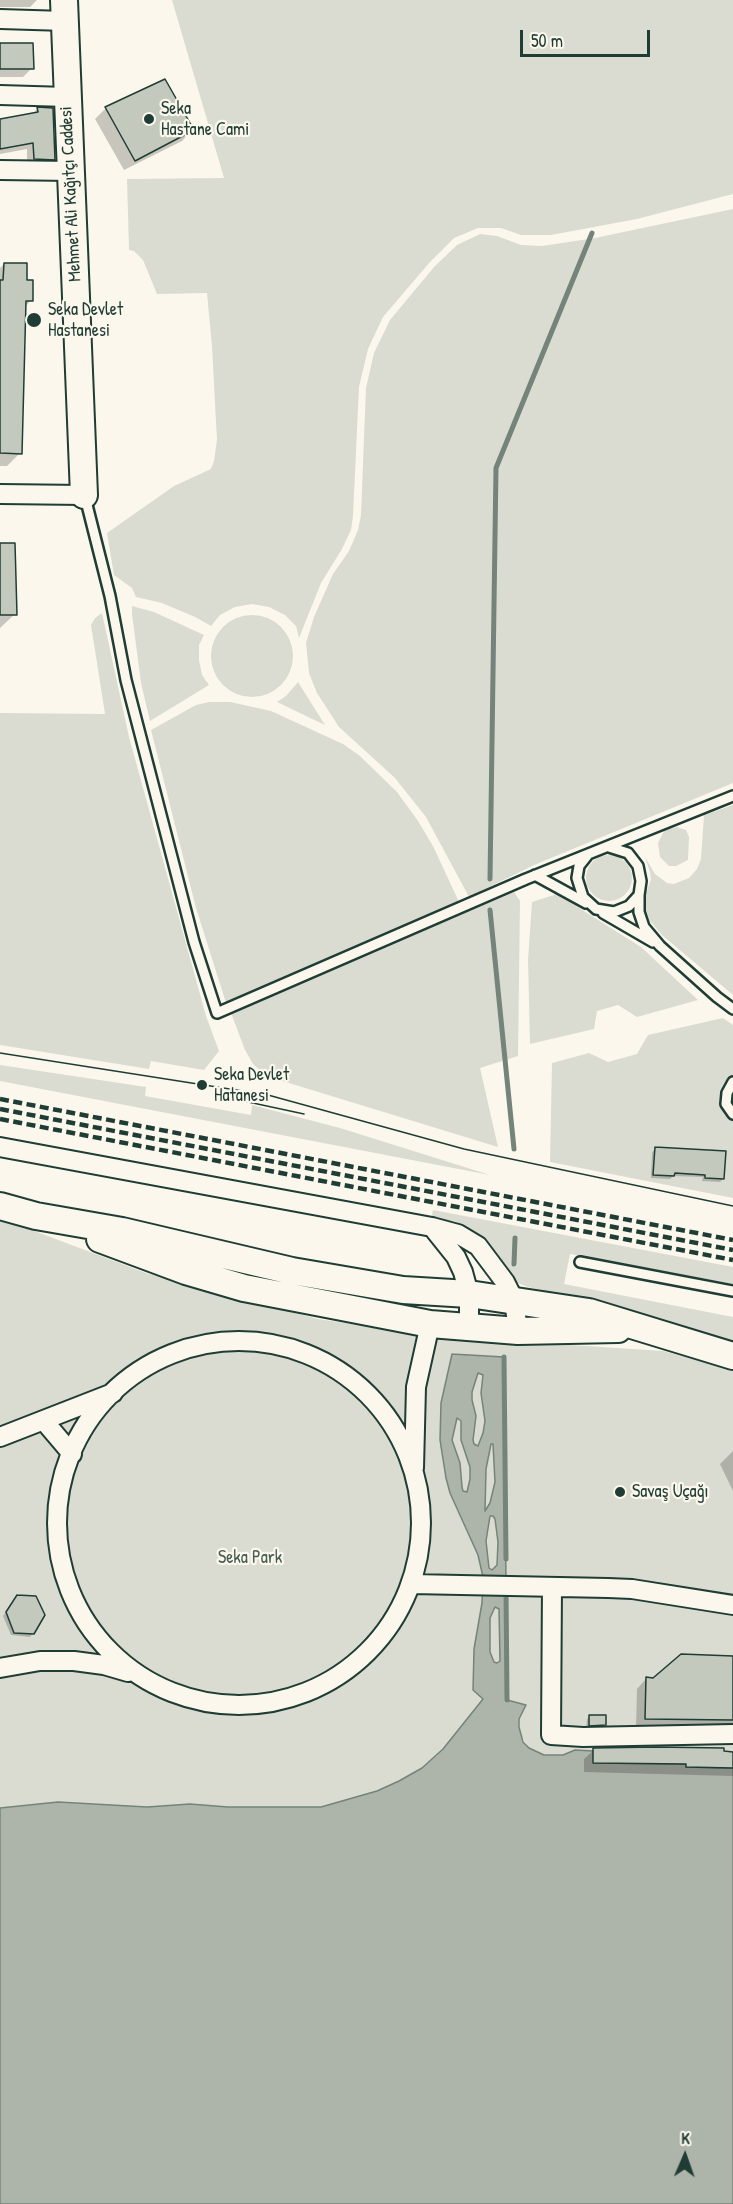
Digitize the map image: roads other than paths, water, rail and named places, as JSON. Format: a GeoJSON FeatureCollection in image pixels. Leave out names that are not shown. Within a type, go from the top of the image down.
{"type":"FeatureCollection","features":[{"type":"Feature","properties":{"kind":"main road","name":"Mehmet Ali Kağıtçı Caddesi"},"geometry":{"type":"LineString","coordinates":[[65,10],[84,495]]}},
{"type":"Feature","properties":{"kind":"main road"},"geometry":{"type":"LineString","coordinates":[[0,1206],[36,1216],[169,1265],[244,1288],[430,1324],[518,1331],[645,1328]]}},
{"type":"Feature","properties":{"kind":"main road"},"geometry":{"type":"LineString","coordinates":[[36,1216],[122,1231],[292,1271],[403,1290],[469,1294],[589,1312],[733,1356]]}},
{"type":"Feature","properties":{"kind":"street"},"geometry":{"type":"LineString","coordinates":[[0,19],[65,10]]}},
{"type":"Feature","properties":{"kind":"street"},"geometry":{"type":"LineString","coordinates":[[0,96],[67,97]]}},
{"type":"Feature","properties":{"kind":"street"},"geometry":{"type":"LineString","coordinates":[[0,170],[71,171]]}},
{"type":"Feature","properties":{"kind":"street"},"geometry":{"type":"LineString","coordinates":[[0,494],[84,495]]}},
{"type":"Feature","properties":{"kind":"street"},"geometry":{"type":"LineString","coordinates":[[0,1147],[432,1227],[458,1234],[478,1246],[505,1282],[514,1300],[518,1331]]}},
{"type":"Feature","properties":{"kind":"street"},"geometry":{"type":"LineString","coordinates":[[432,1227],[456,1257],[464,1272],[469,1294],[470,1328]]}},
{"type":"Feature","properties":{"kind":"street"},"geometry":{"type":"LineString","coordinates":[[414,1479],[416,1387],[430,1324]]}},
{"type":"Feature","properties":{"kind":"street"},"geometry":{"type":"LineString","coordinates":[[3,1666],[40,1661],[91,1663],[140,1675],[182,1694],[225,1702],[275,1701],[298,1694],[339,1676],[365,1658],[404,1607],[421,1552],[422,1521],[414,1479],[398,1439],[358,1386],[338,1371],[293,1346],[244,1340],[211,1341],[172,1353],[141,1372],[103,1407],[86,1429],[72,1454],[64,1475],[56,1513],[56,1545],[60,1568],[84,1619],[110,1652],[140,1675]]}},
{"type":"Feature","properties":{"kind":"street"},"geometry":{"type":"LineString","coordinates":[[0,1437],[121,1389]]}},
{"type":"Feature","properties":{"kind":"street"},"geometry":{"type":"LineString","coordinates":[[44,1421],[72,1454]]}},
{"type":"Feature","properties":{"kind":"street"},"geometry":{"type":"LineString","coordinates":[[412,1584],[632,1589],[733,1605]]}},
{"type":"Feature","properties":{"kind":"street"},"geometry":{"type":"LineString","coordinates":[[552,1587],[551,1735],[583,1737],[733,1734]]}},
{"type":"Feature","properties":{"kind":"lane"},"geometry":{"type":"LineString","coordinates":[[84,495],[110,596],[126,680],[194,942],[217,1013],[535,875],[733,796]]}},
{"type":"Feature","properties":{"kind":"lane"},"geometry":{"type":"LineString","coordinates":[[607,847],[628,853],[638,866],[641,881],[639,912],[644,927],[717,998],[733,1009]]}},
{"type":"Feature","properties":{"kind":"lane"},"geometry":{"type":"LineString","coordinates":[[587,855],[579,866],[577,878],[583,897],[596,909],[614,912],[629,906],[639,895]]}},
{"type":"Feature","properties":{"kind":"lane"},"geometry":{"type":"LineString","coordinates":[[535,875],[660,945]]}},
{"type":"Feature","properties":{"kind":"lane"},"geometry":{"type":"LineString","coordinates":[[733,1082],[727,1093],[726,1104],[733,1114]]}},
{"type":"Feature","properties":{"kind":"lane"},"geometry":{"type":"LineString","coordinates":[[580,1262],[733,1291]]}},
{"type":"Feature","properties":{"kind":"waterway"},"geometry":{"type":"LineString","coordinates":[[490,879],[496,468],[592,233]]}},
{"type":"Feature","properties":{"kind":"waterway"},"geometry":{"type":"LineString","coordinates":[[490,910],[514,1149]]}},
{"type":"Feature","properties":{"kind":"waterway"},"geometry":{"type":"LineString","coordinates":[[514,1264],[515,1238]]}},
{"type":"Feature","properties":{"kind":"waterway"},"geometry":{"type":"LineString","coordinates":[[504,1357],[506,1559]]}},
{"type":"Feature","properties":{"kind":"waterway"},"geometry":{"type":"LineString","coordinates":[[506,1589],[507,1700]]}},
{"type":"Feature","properties":{"kind":"tram line"},"geometry":{"type":"LineString","coordinates":[[0,1053],[268,1095],[464,1149],[733,1206]]}},
{"type":"Feature","properties":{"kind":"tram line"},"geometry":{"type":"LineString","coordinates":[[225,1097],[304,1114]]}},
{"type":"Feature","properties":{"kind":"railway"},"geometry":{"type":"LineString","coordinates":[[0,1099],[733,1240]]}},
{"type":"Feature","properties":{"kind":"railway"},"geometry":{"type":"LineString","coordinates":[[0,1109],[733,1250]]}},
{"type":"Feature","properties":{"kind":"railway"},"geometry":{"type":"LineString","coordinates":[[0,1119],[733,1260]]}},
{"type":"Feature","properties":{"kind":"place","name":"Seka Hastane Cami"},"geometry":{"type":"Point","coordinates":[149,119]}},
{"type":"Feature","properties":{"kind":"place","name":"Seka Devlet Hastanesi"},"geometry":{"type":"Point","coordinates":[34,320]}},
{"type":"Feature","properties":{"kind":"place","name":"Seka Devlet Hatanesi"},"geometry":{"type":"Point","coordinates":[202,1085]}},
{"type":"Feature","properties":{"kind":"place","name":"Savaş Uçağı"},"geometry":{"type":"Point","coordinates":[620,1492]}},
{"type":"Feature","properties":{"kind":"park label","name":"Seka Park"},"geometry":{"type":"Point","coordinates":[250,1558]}}]}
